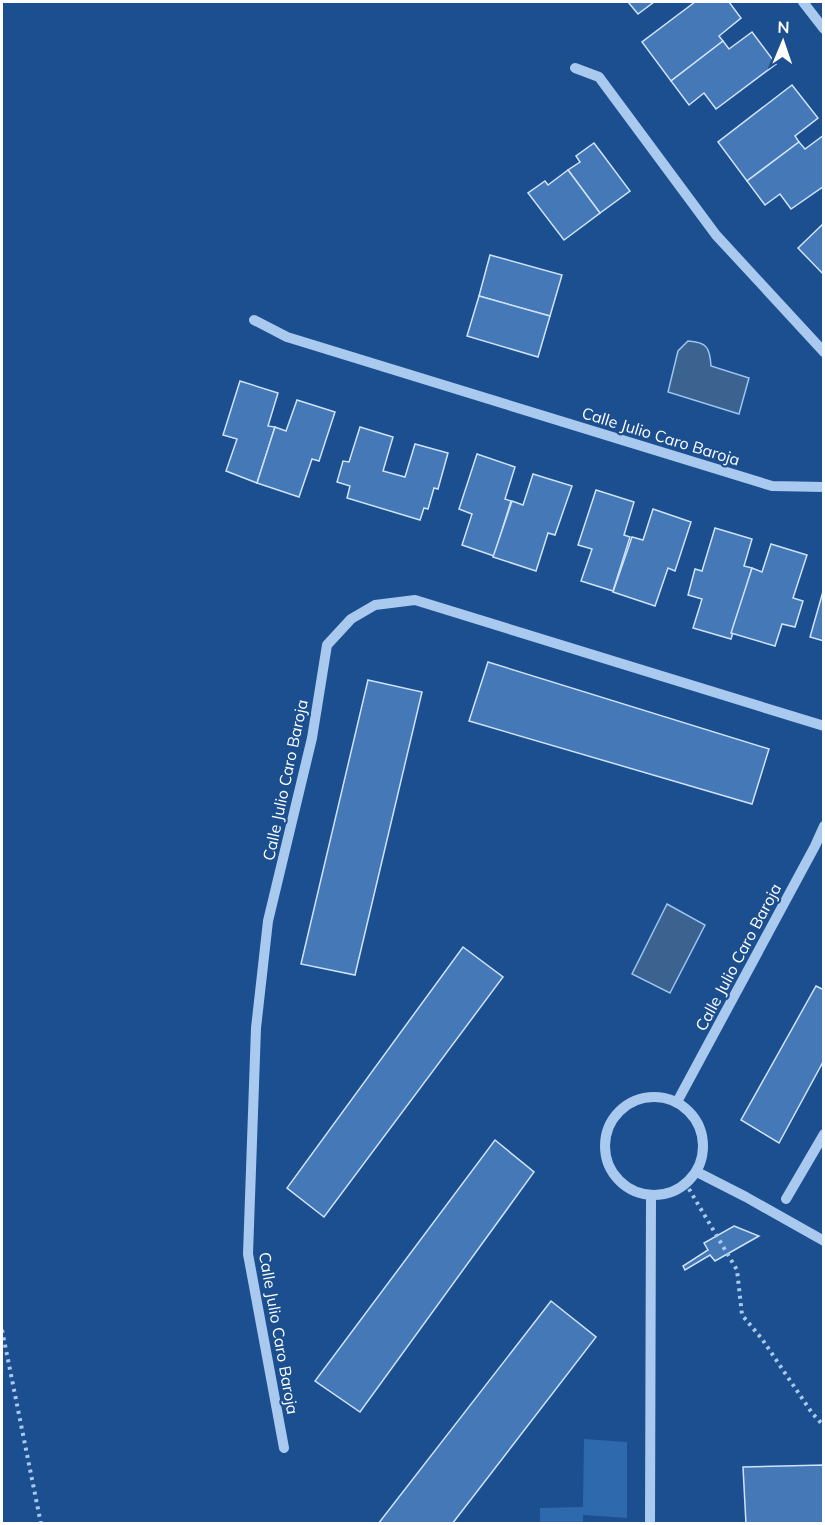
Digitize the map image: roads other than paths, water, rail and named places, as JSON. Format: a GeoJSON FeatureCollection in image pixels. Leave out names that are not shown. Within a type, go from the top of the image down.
{"type":"FeatureCollection","features":[{"type":"Feature","properties":{"kind":"street"},"geometry":{"type":"LineString","coordinates":[[803,2],[824,29]]}},
{"type":"Feature","properties":{"kind":"street"},"geometry":{"type":"LineString","coordinates":[[575,68],[599,77],[716,235],[824,352]]}},
{"type":"Feature","properties":{"kind":"street","name":"Calle Julio Caro Baroja"},"geometry":{"type":"LineString","coordinates":[[254,320],[287,337],[772,486],[824,487]]}},
{"type":"Feature","properties":{"kind":"street","name":"Calle Julio Caro Baroja"},"geometry":{"type":"LineString","coordinates":[[284,1448],[248,1254],[256,1028],[268,921],[312,738],[327,645],[351,619],[375,605],[415,600],[824,726]]}},
{"type":"Feature","properties":{"kind":"street","name":"Calle Julio Caro Baroja"},"geometry":{"type":"LineString","coordinates":[[677,1102],[824,826]]}},
{"type":"Feature","properties":{"kind":"street"},"geometry":{"type":"LineString","coordinates":[[655,1097],[677,1102],[693,1115],[702,1133],[704,1153],[697,1173],[677,1190],[651,1196],[630,1190],[614,1176],[605,1156],[606,1133],[616,1114],[634,1101],[655,1097]]}},
{"type":"Feature","properties":{"kind":"street"},"geometry":{"type":"LineString","coordinates":[[786,1199],[824,1134]]}},
{"type":"Feature","properties":{"kind":"street"},"geometry":{"type":"LineString","coordinates":[[697,1173],[824,1240]]}},
{"type":"Feature","properties":{"kind":"street"},"geometry":{"type":"LineString","coordinates":[[651,1196],[651,1524]]}}]}
